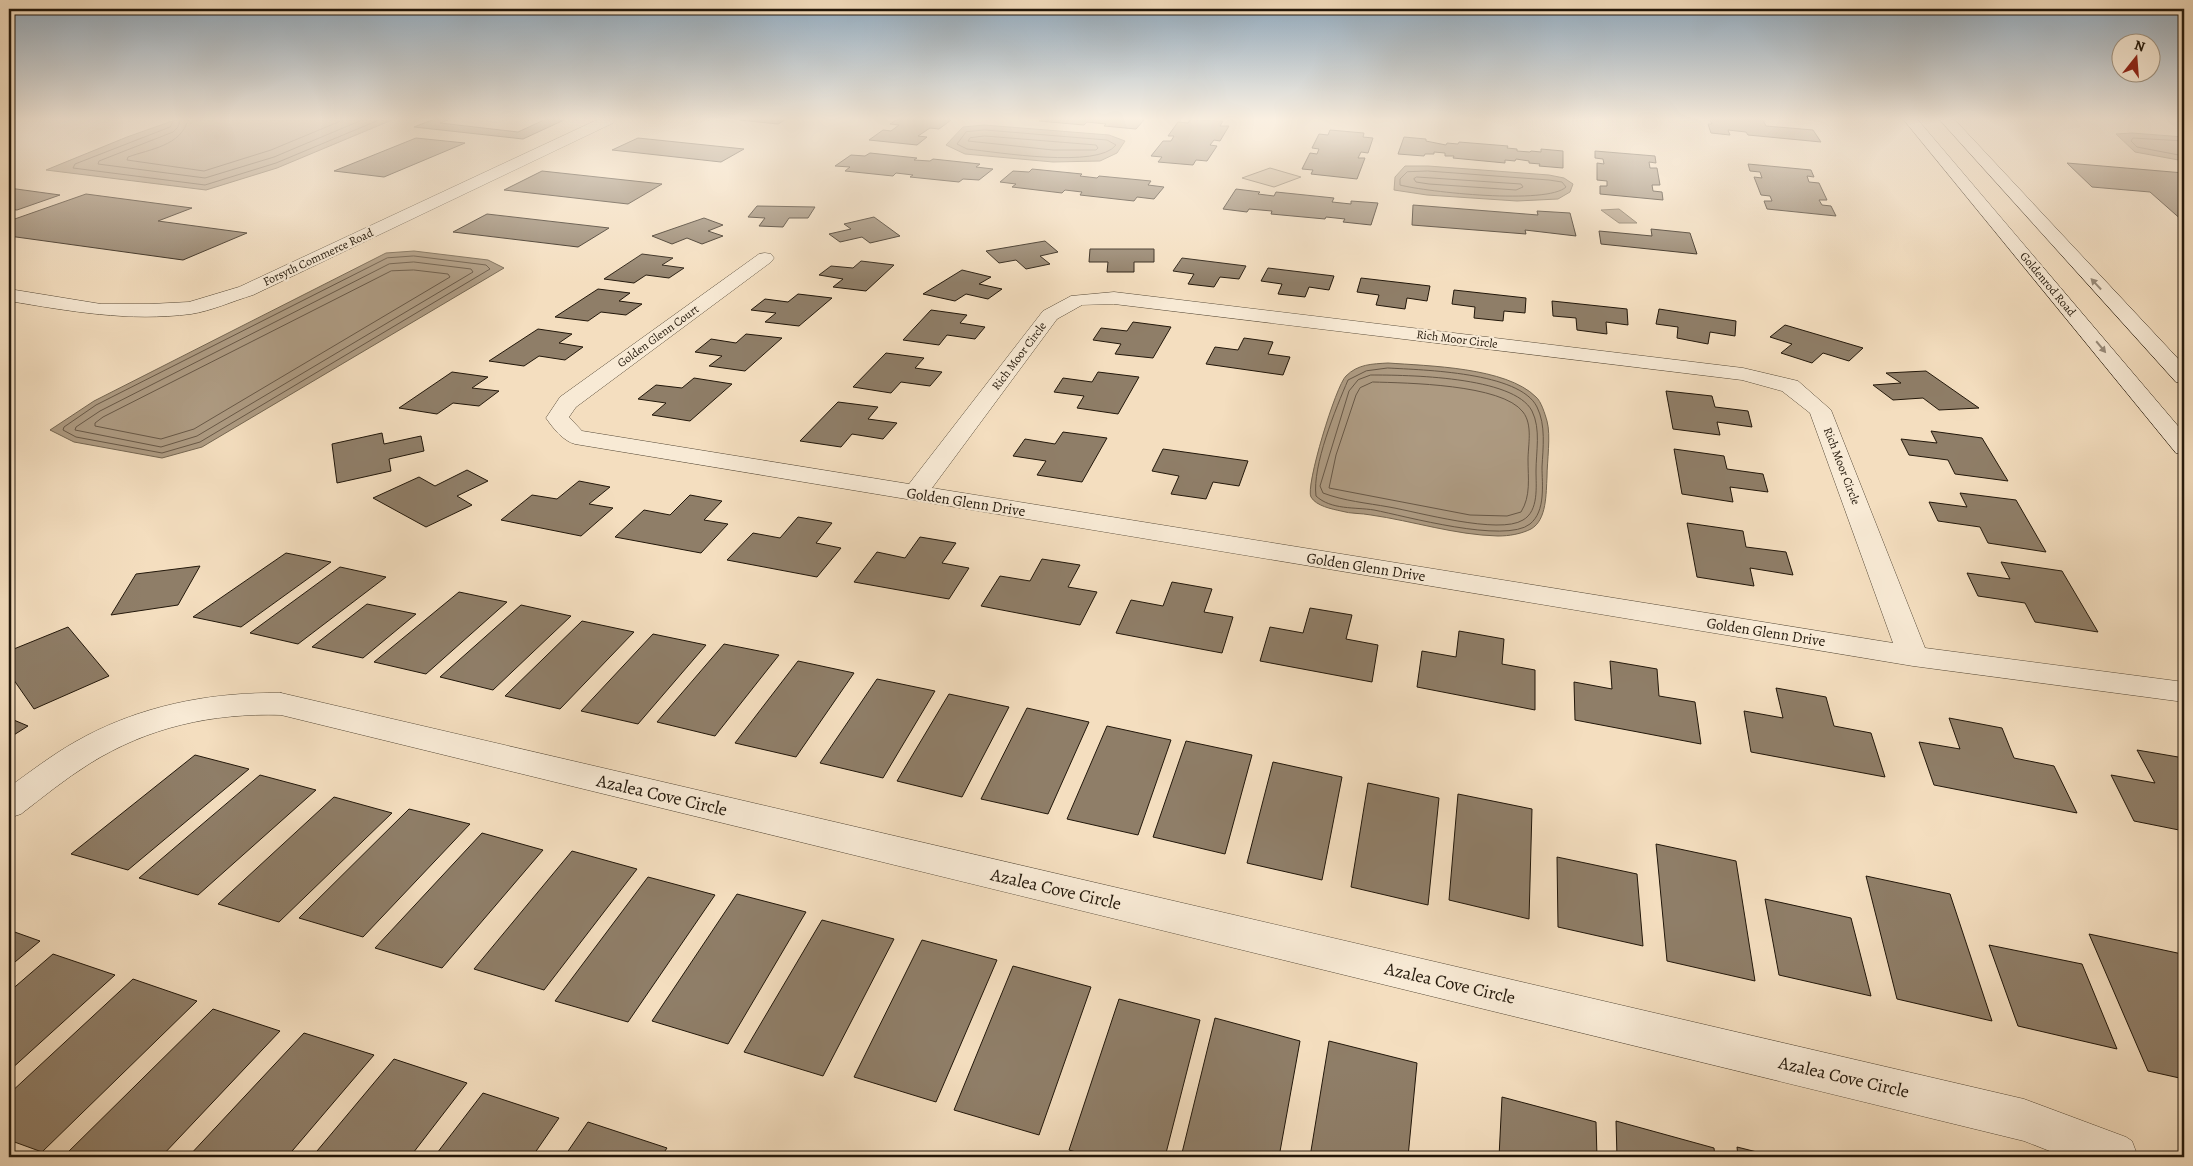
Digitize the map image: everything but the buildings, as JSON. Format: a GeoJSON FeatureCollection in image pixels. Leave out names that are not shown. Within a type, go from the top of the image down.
{"type":"FeatureCollection","features":[{"type":"Feature","properties":{"kind":"street","name":"Forsyth Commerce Road"},"geometry":{"type":"LineString","coordinates":[[9,295],[100,310],[191,308],[246,291],[493,174]]}},
{"type":"Feature","properties":{"kind":"street","name":"Goldenrod Road"},"geometry":{"type":"LineString","coordinates":[[1957,174],[2184,448]]}},
{"type":"Feature","properties":{"kind":"street"},"geometry":{"type":"LineString","coordinates":[[1997,174],[2184,378]]}},
{"type":"Feature","properties":{"kind":"street","name":"Golden Glenn Court"},"geometry":{"type":"LineString","coordinates":[[557,418],[568,402],[764,258]]}},
{"type":"Feature","properties":{"kind":"street","name":"Rich Moor Circle"},"geometry":{"type":"LineString","coordinates":[[915,493],[1050,316],[1078,300],[1114,298],[1744,374],[1790,386],[1820,410],[1913,656]]}},
{"type":"Feature","properties":{"kind":"street","name":"Golden Glenn Drive"},"geometry":{"type":"LineString","coordinates":[[557,418],[575,437],[1913,656],[2184,692]]}},
{"type":"Feature","properties":{"kind":"street","name":"Azalea Cove Circle"},"geometry":{"type":"LineString","coordinates":[[9,806],[99,743],[160,718],[180,712],[230,704],[282,704],[2024,1120],[2116,1157]]}},
{"type":"Feature","properties":{"kind":"shaded area"},"geometry":{"type":"Polygon","coordinates":[[[1252,174],[1292,174],[1301,177],[1274,187],[1242,178],[1252,174]]]}},
{"type":"Feature","properties":{"kind":"water"},"geometry":{"type":"Polygon","coordinates":[[[81,174],[256,174],[206,190],[81,174]]]}},
{"type":"Feature","properties":{"kind":"water"},"geometry":{"type":"Polygon","coordinates":[[[1397,174],[1541,174],[1564,178],[1573,184],[1570,192],[1558,199],[1517,201],[1427,195],[1394,190],[1395,177],[1397,174]]]}},
{"type":"Feature","properties":{"kind":"water"},"geometry":{"type":"Polygon","coordinates":[[[1619,209],[1637,223],[1619,223],[1601,210],[1619,209]]]}},
{"type":"Feature","properties":{"kind":"water"},"geometry":{"type":"Polygon","coordinates":[[[414,251],[488,260],[504,268],[202,447],[162,458],[74,442],[50,430],[94,401],[386,253],[414,251]]]}},
{"type":"Feature","properties":{"kind":"water"},"geometry":{"type":"Polygon","coordinates":[[[1388,363],[1444,367],[1487,374],[1506,379],[1523,387],[1538,399],[1547,421],[1549,441],[1545,506],[1536,525],[1527,531],[1506,536],[1482,535],[1367,514],[1345,512],[1324,507],[1313,500],[1310,489],[1317,457],[1341,383],[1355,369],[1365,365],[1388,363]]]}}]}
